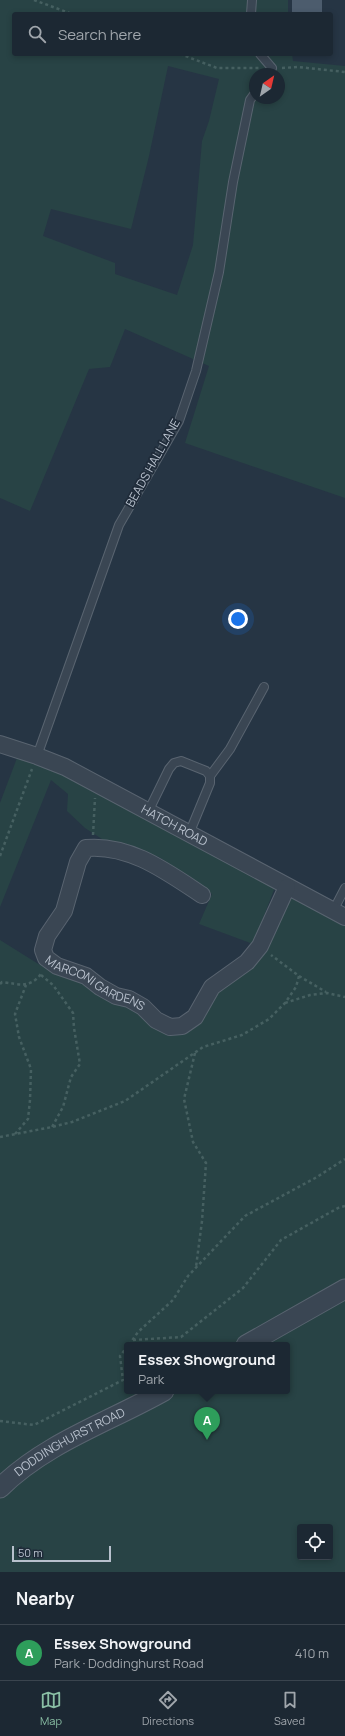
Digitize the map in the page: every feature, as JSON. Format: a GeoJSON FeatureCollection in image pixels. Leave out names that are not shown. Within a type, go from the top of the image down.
{"type":"FeatureCollection","features":[{"type":"Feature","properties":{"kind":"street","name":"HATCH ROAD"},"geometry":{"type":"LineString","coordinates":[[0,744],[65,767],[339,914]]}},
{"type":"Feature","properties":{"kind":"street"},"geometry":{"type":"LineString","coordinates":[[92,848],[99,847],[133,854],[202,895]]}},
{"type":"Feature","properties":{"kind":"street","name":"MARCONI GARDENS"},"geometry":{"type":"LineString","coordinates":[[92,848],[86,848],[78,862],[64,911],[47,936],[43,950],[46,958],[57,966],[86,976],[100,987],[116,996],[129,999],[143,1006],[156,1020],[170,1027],[182,1026],[195,1017],[212,987],[247,962],[260,946],[287,887]]}},
{"type":"Feature","properties":{"kind":"street"},"geometry":{"type":"LineString","coordinates":[[251,1342],[345,1289]]}},
{"type":"Feature","properties":{"kind":"street","name":"DODDINGHURST ROAD"},"geometry":{"type":"LineString","coordinates":[[0,1488],[12,1477],[48,1452],[90,1428],[158,1394]]}},
{"type":"Feature","properties":{"kind":"lane"},"geometry":{"type":"LineString","coordinates":[[252,0],[252,12]]}},
{"type":"Feature","properties":{"kind":"lane"},"geometry":{"type":"LineString","coordinates":[[261,56],[268,68]]}},
{"type":"Feature","properties":{"kind":"lane","name":"BEADS HALL LANE"},"geometry":{"type":"LineString","coordinates":[[37,756],[119,525],[179,421],[196,371],[219,272],[234,174],[249,104]]}},
{"type":"Feature","properties":{"kind":"lane"},"geometry":{"type":"LineString","coordinates":[[189,834],[207,792],[210,776],[230,749],[264,687]]}},
{"type":"Feature","properties":{"kind":"lane"},"geometry":{"type":"LineString","coordinates":[[148,812],[169,769],[174,763],[181,761],[206,771],[210,776]]}},
{"type":"Feature","properties":{"kind":"lane"},"geometry":{"type":"LineString","coordinates":[[339,914],[345,888]]}},
{"type":"Feature","properties":{"kind":"path"},"geometry":{"type":"LineString","coordinates":[[34,0],[67,12]]}},
{"type":"Feature","properties":{"kind":"path"},"geometry":{"type":"LineString","coordinates":[[185,56],[217,68],[249,70]]}},
{"type":"Feature","properties":{"kind":"path"},"geometry":{"type":"LineString","coordinates":[[285,69],[298,67],[345,72]]}},
{"type":"Feature","properties":{"kind":"path"},"geometry":{"type":"LineString","coordinates":[[0,856],[37,756]]}},
{"type":"Feature","properties":{"kind":"path"},"geometry":{"type":"LineString","coordinates":[[92,848],[96,793]]}},
{"type":"Feature","properties":{"kind":"path"},"geometry":{"type":"LineString","coordinates":[[260,946],[299,976],[327,993],[345,997]]}},
{"type":"Feature","properties":{"kind":"path"},"geometry":{"type":"LineString","coordinates":[[0,984],[2,982],[26,985],[35,981],[51,961]]}},
{"type":"Feature","properties":{"kind":"path"},"geometry":{"type":"LineString","coordinates":[[41,975],[53,984],[73,1013],[80,1064],[71,1077],[63,1107],[52,1127]]}},
{"type":"Feature","properties":{"kind":"path"},"geometry":{"type":"LineString","coordinates":[[0,1137],[72,1122],[125,1101],[203,1047],[242,1035],[269,1019],[285,1003],[296,987],[299,976]]}},
{"type":"Feature","properties":{"kind":"path"},"geometry":{"type":"LineString","coordinates":[[14,1134],[28,1119],[30,1100],[30,1069],[19,1037],[15,1014],[26,985]]}},
{"type":"Feature","properties":{"kind":"path"},"geometry":{"type":"LineString","coordinates":[[285,1003],[310,995],[327,993]]}},
{"type":"Feature","properties":{"kind":"path"},"geometry":{"type":"LineString","coordinates":[[195,1053],[184,1099],[193,1142],[206,1163],[202,1221],[196,1268]]}},
{"type":"Feature","properties":{"kind":"path"},"geometry":{"type":"LineString","coordinates":[[133,1340],[138,1332],[173,1300],[188,1276],[245,1216],[304,1184],[345,1159]]}},
{"type":"Feature","properties":{"kind":"path"},"geometry":{"type":"LineString","coordinates":[[133,1340],[181,1337],[213,1314],[243,1288],[281,1240],[338,1208],[345,1206]]}},
{"type":"Feature","properties":{"kind":"path"},"geometry":{"type":"LineString","coordinates":[[0,1421],[34,1425],[123,1380],[120,1356],[124,1351]]}},
{"type":"Feature","properties":{"kind":"green space"},"geometry":{"type":"Polygon","coordinates":[[[0,0],[288,0],[288,12],[12,12],[12,56],[292,56],[293,61],[345,66],[345,498],[185,443],[209,366],[125,329],[110,367],[89,369],[30,511],[0,498],[0,0]],[[168,66],[149,156],[131,229],[51,209],[43,236],[115,263],[115,274],[177,295],[193,245],[202,141],[209,121],[219,79],[168,66]]]}},
{"type":"Feature","properties":{"kind":"green space"},"geometry":{"type":"Polygon","coordinates":[[[20,750],[277,882],[253,944],[199,924],[212,894],[159,857],[105,841],[85,828],[67,811],[68,794],[51,780],[0,907],[0,803],[20,750]]]}},
{"type":"Feature","properties":{"kind":"green space"},"geometry":{"type":"Polygon","coordinates":[[[287,887],[345,917],[345,1572],[0,1572],[0,940],[40,965],[47,959],[182,1026],[212,987],[247,962],[287,887]]]}},
{"type":"Feature","properties":{"kind":"building"},"geometry":{"type":"Polygon","coordinates":[[[292,0],[322,0],[322,12],[292,12],[292,0]]]}},
{"type":"Feature","properties":{"kind":"place","name":"Essex Showground"},"geometry":{"type":"Point","coordinates":[207,1440]}}]}
